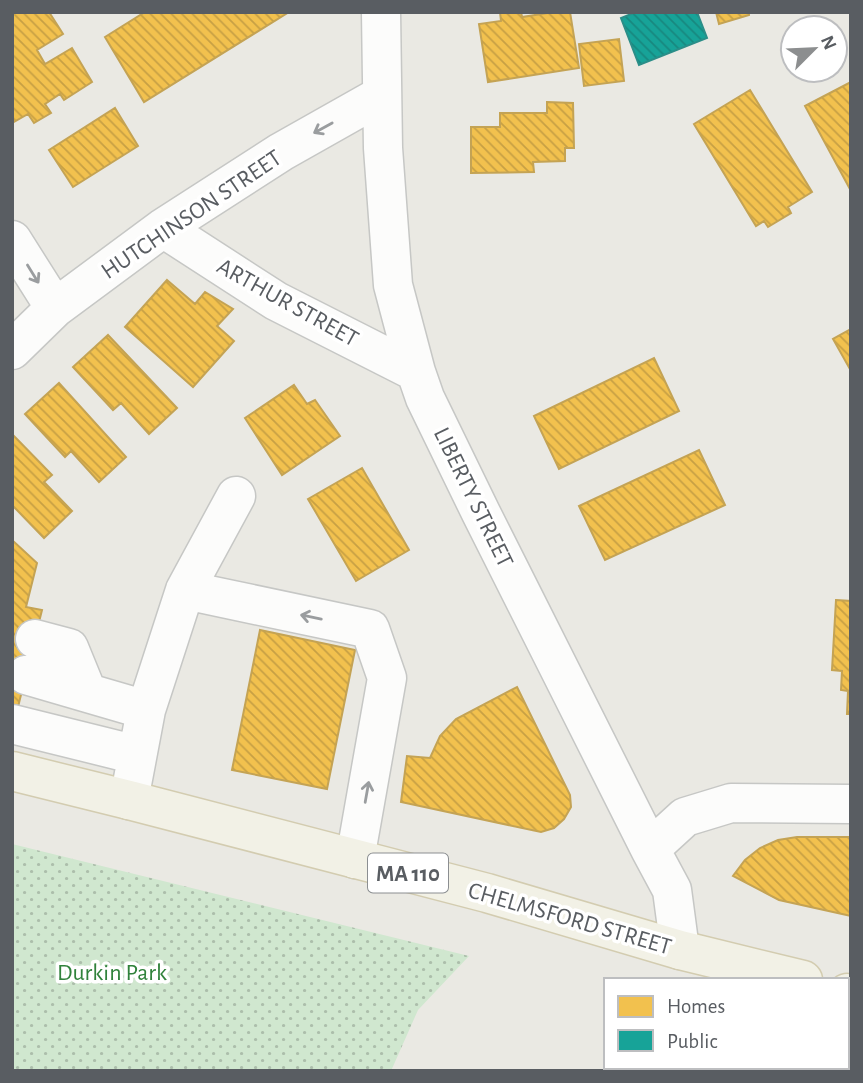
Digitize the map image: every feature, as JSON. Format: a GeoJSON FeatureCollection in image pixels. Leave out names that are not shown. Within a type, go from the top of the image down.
{"type":"FeatureCollection","features":[{"type":"Feature","properties":{"kind":"main road","name":"CHELMSFORD STREET"},"geometry":{"type":"LineString","coordinates":[[27,775],[487,893],[680,950],[795,978]]}},
{"type":"Feature","properties":{"kind":"street","name":"LIBERTY STREET"},"geometry":{"type":"LineString","coordinates":[[381,12],[383,148],[393,285],[416,372],[425,398],[481,513],[673,890],[680,950]]}},
{"type":"Feature","properties":{"kind":"street","name":"HUTCHINSON STREET"},"geometry":{"type":"LineString","coordinates":[[12,350],[55,308],[163,228],[281,152],[382,95]]}},
{"type":"Feature","properties":{"kind":"street","name":"ARTHUR STREET"},"geometry":{"type":"LineString","coordinates":[[163,228],[276,301],[416,372]]}},
{"type":"Feature","properties":{"kind":"street"},"geometry":{"type":"LineString","coordinates":[[12,240],[55,308]]}},
{"type":"Feature","properties":{"kind":"street"},"geometry":{"type":"LineString","coordinates":[[129,800],[146,710],[185,590],[236,496]]}},
{"type":"Feature","properties":{"kind":"street"},"geometry":{"type":"LineString","coordinates":[[185,590],[370,629],[387,678],[355,859]]}},
{"type":"Feature","properties":{"kind":"street"},"geometry":{"type":"LineString","coordinates":[[31,657],[87,692],[146,710]]}},
{"type":"Feature","properties":{"kind":"street"},"geometry":{"type":"LineString","coordinates":[[12,724],[137,755]]}},
{"type":"Feature","properties":{"kind":"street"},"geometry":{"type":"LineString","coordinates":[[27,775],[52,734]]}},
{"type":"Feature","properties":{"kind":"street"},"geometry":{"type":"LineString","coordinates":[[650,849],[685,817],[732,803],[851,804]]}},
{"type":"Feature","properties":{"kind":"green space","name":"Durkin Park"},"geometry":{"type":"Polygon","coordinates":[[[12,844],[469,956],[418,1010],[391,1071],[12,1071],[12,844]]]}},
{"type":"Feature","properties":{"kind":"building: Homes"},"geometry":{"type":"Polygon","coordinates":[[[12,12],[49,12],[63,34],[37,50],[45,64],[72,48],[92,82],[64,100],[60,94],[45,104],[51,113],[34,123],[28,114],[12,123],[12,12]]]}},
{"type":"Feature","properties":{"kind":"building: Homes"},"geometry":{"type":"Polygon","coordinates":[[[145,12],[289,12],[144,102],[105,37],[145,12]]]}},
{"type":"Feature","properties":{"kind":"building: Homes"},"geometry":{"type":"Polygon","coordinates":[[[500,12],[521,12],[522,17],[570,12],[579,68],[488,82],[479,24],[501,21],[500,12]]]}},
{"type":"Feature","properties":{"kind":"building: Homes"},"geometry":{"type":"Polygon","coordinates":[[[716,12],[749,12],[749,15],[719,24],[716,12]]]}},
{"type":"Feature","properties":{"kind":"building: Homes"},"geometry":{"type":"Polygon","coordinates":[[[619,39],[624,81],[584,86],[579,44],[619,39]]]}},
{"type":"Feature","properties":{"kind":"building: Homes"},"geometry":{"type":"Polygon","coordinates":[[[851,82],[851,191],[805,106],[851,82]]]}},
{"type":"Feature","properties":{"kind":"building: Homes"},"geometry":{"type":"Polygon","coordinates":[[[750,90],[812,192],[788,207],[791,213],[768,227],[764,221],[756,226],[694,124],[750,90]]]}},
{"type":"Feature","properties":{"kind":"building: Homes"},"geometry":{"type":"Polygon","coordinates":[[[547,102],[573,103],[574,148],[565,148],[565,161],[533,162],[534,172],[471,173],[471,127],[500,127],[500,113],[547,113],[547,102]]]}},
{"type":"Feature","properties":{"kind":"building: Homes"},"geometry":{"type":"Polygon","coordinates":[[[115,108],[138,146],[73,187],[49,150],[115,108]]]}},
{"type":"Feature","properties":{"kind":"building: Homes"},"geometry":{"type":"Polygon","coordinates":[[[167,280],[195,304],[205,292],[233,309],[217,326],[234,341],[193,387],[125,327],[167,280]]]}},
{"type":"Feature","properties":{"kind":"building: Homes"},"geometry":{"type":"Polygon","coordinates":[[[851,329],[851,371],[833,339],[851,329]]]}},
{"type":"Feature","properties":{"kind":"building: Homes"},"geometry":{"type":"Polygon","coordinates":[[[108,335],[177,408],[149,434],[121,403],[113,410],[73,367],[108,335]]]}},
{"type":"Feature","properties":{"kind":"building: Homes"},"geometry":{"type":"Polygon","coordinates":[[[654,358],[679,411],[559,469],[534,416],[654,358]]]}},
{"type":"Feature","properties":{"kind":"building: Homes"},"geometry":{"type":"Polygon","coordinates":[[[59,383],[126,457],[99,482],[71,451],[65,457],[25,414],[59,383]]]}},
{"type":"Feature","properties":{"kind":"building: Homes"},"geometry":{"type":"Polygon","coordinates":[[[294,385],[307,404],[315,400],[340,436],[282,475],[245,418],[294,385]]]}},
{"type":"Feature","properties":{"kind":"building: Homes"},"geometry":{"type":"Polygon","coordinates":[[[12,434],[52,475],[44,482],[72,511],[44,538],[12,505],[12,434]]]}},
{"type":"Feature","properties":{"kind":"building: Homes"},"geometry":{"type":"Polygon","coordinates":[[[699,450],[725,505],[605,560],[579,506],[699,450]]]}},
{"type":"Feature","properties":{"kind":"building: Homes"},"geometry":{"type":"Polygon","coordinates":[[[362,468],[409,550],[356,581],[308,499],[362,468]]]}},
{"type":"Feature","properties":{"kind":"building: Homes"},"geometry":{"type":"Polygon","coordinates":[[[12,540],[37,563],[26,607],[42,610],[16,715],[12,714],[12,540]]]}},
{"type":"Feature","properties":{"kind":"building: Homes"},"geometry":{"type":"Polygon","coordinates":[[[836,600],[851,601],[851,714],[847,714],[848,691],[841,690],[842,671],[832,670],[836,600]]]}},
{"type":"Feature","properties":{"kind":"building: Homes"},"geometry":{"type":"Polygon","coordinates":[[[260,630],[355,650],[327,789],[232,770],[260,630]]]}},
{"type":"Feature","properties":{"kind":"building: Homes"},"geometry":{"type":"Polygon","coordinates":[[[517,687],[570,795],[571,807],[564,819],[554,828],[541,832],[401,802],[407,756],[430,758],[440,736],[456,719],[517,687]]]}},
{"type":"Feature","properties":{"kind":"building: Homes"},"geometry":{"type":"Polygon","coordinates":[[[797,837],[851,837],[851,916],[779,900],[733,876],[745,860],[760,848],[778,840],[797,837]]]}},
{"type":"Feature","properties":{"kind":"building: Public"},"geometry":{"type":"Polygon","coordinates":[[[636,12],[697,12],[707,38],[639,65],[621,18],[636,12]]]}}]}
